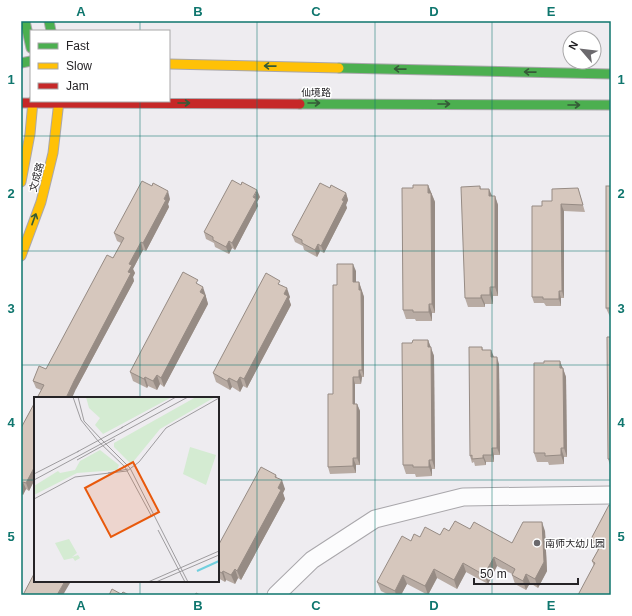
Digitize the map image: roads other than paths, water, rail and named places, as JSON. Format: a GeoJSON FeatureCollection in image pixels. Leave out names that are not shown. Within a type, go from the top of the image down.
{"type":"FeatureCollection","features":[{"type":"Feature","properties":{"kind":"main road"},"geometry":{"type":"LineString","coordinates":[[25,21],[30,44]]}},
{"type":"Feature","properties":{"kind":"main road"},"geometry":{"type":"LineString","coordinates":[[170,64],[611,74]]}},
{"type":"Feature","properties":{"kind":"main road","name":"仙境路"},"geometry":{"type":"LineString","coordinates":[[21,103],[33,102]]}},
{"type":"Feature","properties":{"kind":"main road","name":"文成路"},"geometry":{"type":"LineString","coordinates":[[21,182],[30,134],[33,102]]}},
{"type":"Feature","properties":{"kind":"main road","name":"文成路"},"geometry":{"type":"LineString","coordinates":[[21,256],[41,202],[53,153],[59,102]]}},
{"type":"Feature","properties":{"kind":"main road","name":"仙境路"},"geometry":{"type":"LineString","coordinates":[[170,102],[611,105]]}},
{"type":"Feature","properties":{"kind":"street"},"geometry":{"type":"LineString","coordinates":[[276,595],[312,560],[375,519],[463,497],[611,495]]}},
{"type":"Feature","properties":{"kind":"place","name":"南师大幼儿园"},"geometry":{"type":"Point","coordinates":[537,543]}}]}
